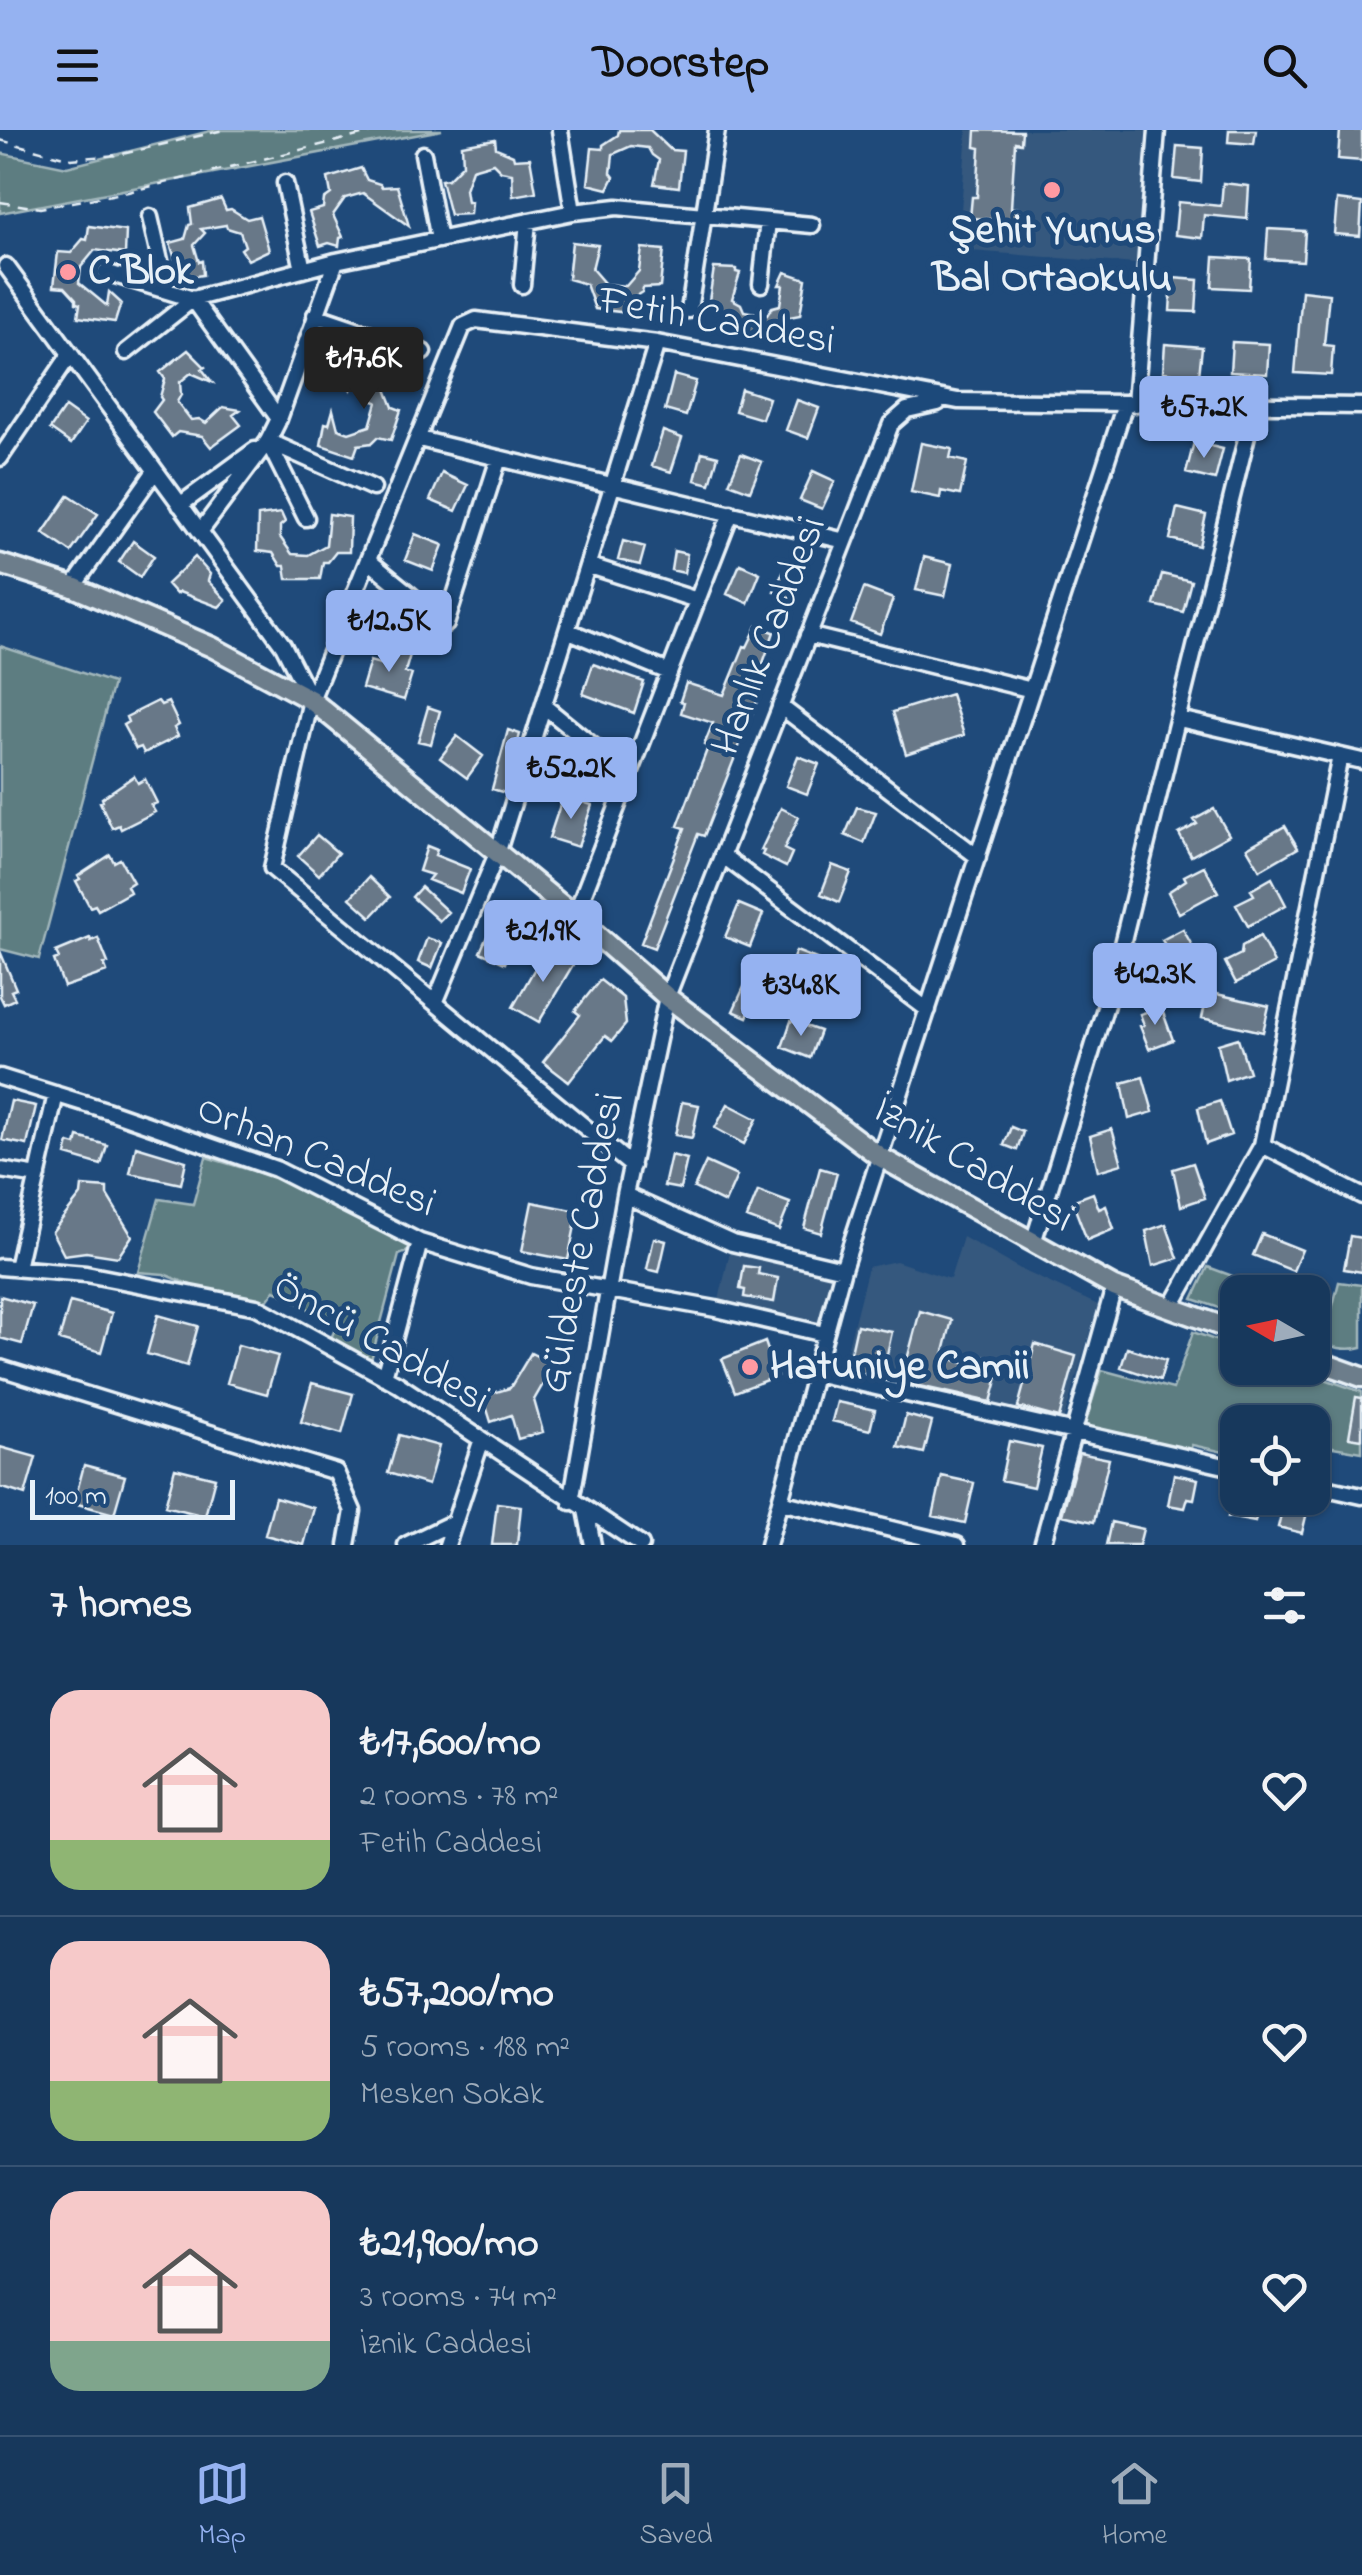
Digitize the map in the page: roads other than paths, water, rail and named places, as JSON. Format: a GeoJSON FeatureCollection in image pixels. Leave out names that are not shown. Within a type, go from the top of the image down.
{"type":"FeatureCollection","features":[{"type":"Feature","properties":{"kind":"main road","name":"İznik Caddesi"},"geometry":{"type":"LineString","coordinates":[[0,564],[73,586],[212,647],[312,700],[576,916],[667,998],[880,1157],[1114,1287],[1220,1326]]}},
{"type":"Feature","properties":{"kind":"main road"},"geometry":{"type":"LineString","coordinates":[[1330,1365],[1362,1377]]}},
{"type":"Feature","properties":{"kind":"street"},"geometry":{"type":"LineString","coordinates":[[560,130],[573,212]]}},
{"type":"Feature","properties":{"kind":"street"},"geometry":{"type":"LineString","coordinates":[[689,310],[716,130]]}},
{"type":"Feature","properties":{"kind":"street"},"geometry":{"type":"LineString","coordinates":[[768,1545],[843,1269],[1130,404],[1157,130]]}},
{"type":"Feature","properties":{"kind":"street"},"geometry":{"type":"LineString","coordinates":[[422,154],[439,240]]}},
{"type":"Feature","properties":{"kind":"street"},"geometry":{"type":"LineString","coordinates":[[285,183],[302,270]]}},
{"type":"Feature","properties":{"kind":"street"},"geometry":{"type":"LineString","coordinates":[[126,352],[193,299],[336,261],[573,212],[617,208],[812,225]]}},
{"type":"Feature","properties":{"kind":"street"},"geometry":{"type":"LineString","coordinates":[[150,217],[166,291]]}},
{"type":"Feature","properties":{"kind":"street"},"geometry":{"type":"LineString","coordinates":[[522,285],[528,221]]}},
{"type":"Feature","properties":{"kind":"street"},"geometry":{"type":"LineString","coordinates":[[761,284],[768,221]]}},
{"type":"Feature","properties":{"kind":"street"},"geometry":{"type":"LineString","coordinates":[[200,532],[268,441],[336,261]]}},
{"type":"Feature","properties":{"kind":"street"},"geometry":{"type":"LineString","coordinates":[[105,272],[193,299],[279,419]]}},
{"type":"Feature","properties":{"kind":"street"},"geometry":{"type":"LineString","coordinates":[[3,273],[283,645],[312,700]]}},
{"type":"Feature","properties":{"kind":"street"},"geometry":{"type":"LineString","coordinates":[[315,315],[423,352]]}},
{"type":"Feature","properties":{"kind":"street","name":"Fetih Caddesi"},"geometry":{"type":"LineString","coordinates":[[435,1003],[272,868],[312,700],[463,326],[476,320],[657,343],[958,401],[1362,406]]}},
{"type":"Feature","properties":{"kind":"street"},"geometry":{"type":"LineString","coordinates":[[632,1166],[435,1003],[498,852],[657,343]]}},
{"type":"Feature","properties":{"kind":"street"},"geometry":{"type":"LineString","coordinates":[[0,458],[69,356]]}},
{"type":"Feature","properties":{"kind":"street","name":"Hanlık Caddesi"},"geometry":{"type":"LineString","coordinates":[[667,998],[903,392]]}},
{"type":"Feature","properties":{"kind":"street"},"geometry":{"type":"LineString","coordinates":[[891,424],[907,410],[958,401]]}},
{"type":"Feature","properties":{"kind":"street"},"geometry":{"type":"LineString","coordinates":[[1033,1243],[1112,985],[1254,406]]}},
{"type":"Feature","properties":{"kind":"street"},"geometry":{"type":"LineString","coordinates":[[420,439],[845,541]]}},
{"type":"Feature","properties":{"kind":"street"},"geometry":{"type":"LineString","coordinates":[[268,441],[373,488]]}},
{"type":"Feature","properties":{"kind":"street"},"geometry":{"type":"LineString","coordinates":[[180,504],[268,441]]}},
{"type":"Feature","properties":{"kind":"street"},"geometry":{"type":"LineString","coordinates":[[268,441],[306,518]]}},
{"type":"Feature","properties":{"kind":"street"},"geometry":{"type":"LineString","coordinates":[[369,561],[446,624],[499,458]]}},
{"type":"Feature","properties":{"kind":"street"},"geometry":{"type":"LineString","coordinates":[[73,586],[155,471]]}},
{"type":"Feature","properties":{"kind":"street"},"geometry":{"type":"LineString","coordinates":[[576,916],[731,513]]}},
{"type":"Feature","properties":{"kind":"street"},"geometry":{"type":"LineString","coordinates":[[590,566],[698,600]]}},
{"type":"Feature","properties":{"kind":"street"},"geometry":{"type":"LineString","coordinates":[[569,631],[670,672]]}},
{"type":"Feature","properties":{"kind":"street"},"geometry":{"type":"LineString","coordinates":[[808,635],[1032,690]]}},
{"type":"Feature","properties":{"kind":"street"},"geometry":{"type":"LineString","coordinates":[[780,706],[978,857]]}},
{"type":"Feature","properties":{"kind":"street"},"geometry":{"type":"LineString","coordinates":[[545,708],[630,775]]}},
{"type":"Feature","properties":{"kind":"street"},"geometry":{"type":"LineString","coordinates":[[1178,718],[1362,761]]}},
{"type":"Feature","properties":{"kind":"street"},"geometry":{"type":"LineString","coordinates":[[1171,1308],[1262,1144],[1340,756]]}},
{"type":"Feature","properties":{"kind":"street"},"geometry":{"type":"LineString","coordinates":[[722,855],[928,1010]]}},
{"type":"Feature","properties":{"kind":"street","name":"Güldeste Caddesi"},"geometry":{"type":"LineString","coordinates":[[571,1502],[625,1195],[667,998]]}},
{"type":"Feature","properties":{"kind":"street","name":"Orhan Caddesi"},"geometry":{"type":"LineString","coordinates":[[0,1077],[276,1169],[420,1242],[530,1276],[716,1309],[824,1334]]}},
{"type":"Feature","properties":{"kind":"street"},"geometry":{"type":"LineString","coordinates":[[17,1268],[56,1094]]}},
{"type":"Feature","properties":{"kind":"street"},"geometry":{"type":"LineString","coordinates":[[1262,1144],[1362,1196]]}},
{"type":"Feature","properties":{"kind":"street"},"geometry":{"type":"LineString","coordinates":[[0,1170],[38,1176]]}},
{"type":"Feature","properties":{"kind":"street"},"geometry":{"type":"LineString","coordinates":[[625,1195],[732,1243],[843,1269]]}},
{"type":"Feature","properties":{"kind":"street"},"geometry":{"type":"LineString","coordinates":[[384,1376],[420,1242]]}},
{"type":"Feature","properties":{"kind":"street","name":"Öncü Caddesi"},"geometry":{"type":"LineString","coordinates":[[0,1267],[86,1274],[257,1307],[384,1376],[640,1545]]}},
{"type":"Feature","properties":{"kind":"street"},"geometry":{"type":"LineString","coordinates":[[1042,1545],[1114,1287]]}},
{"type":"Feature","properties":{"kind":"street"},"geometry":{"type":"LineString","coordinates":[[0,1368],[336,1472],[353,1511],[346,1545]]}},
{"type":"Feature","properties":{"kind":"street"},"geometry":{"type":"LineString","coordinates":[[814,1373],[1220,1465]]}},
{"type":"Feature","properties":{"kind":"street"},"geometry":{"type":"LineString","coordinates":[[447,1545],[481,1442]]}},
{"type":"Feature","properties":{"kind":"street"},"geometry":{"type":"LineString","coordinates":[[1330,1490],[1362,1496]]}},
{"type":"Feature","properties":{"kind":"street"},"geometry":{"type":"LineString","coordinates":[[780,1502],[957,1545]]}},
{"type":"Feature","properties":{"kind":"street"},"geometry":{"type":"LineString","coordinates":[[586,1510],[592,1545]]}},
{"type":"Feature","properties":{"kind":"street"},"geometry":{"type":"LineString","coordinates":[[406,1545],[454,1522]]}},
{"type":"Feature","properties":{"kind":"place","name":"Şehit Yunus Bal Ortaokulu"},"geometry":{"type":"Point","coordinates":[1052,190]}},
{"type":"Feature","properties":{"kind":"place","name":"C Blok"},"geometry":{"type":"Point","coordinates":[68,272]}},
{"type":"Feature","properties":{"kind":"place","name":"Hatuniye Camii"},"geometry":{"type":"Point","coordinates":[750,1367]}}]}
